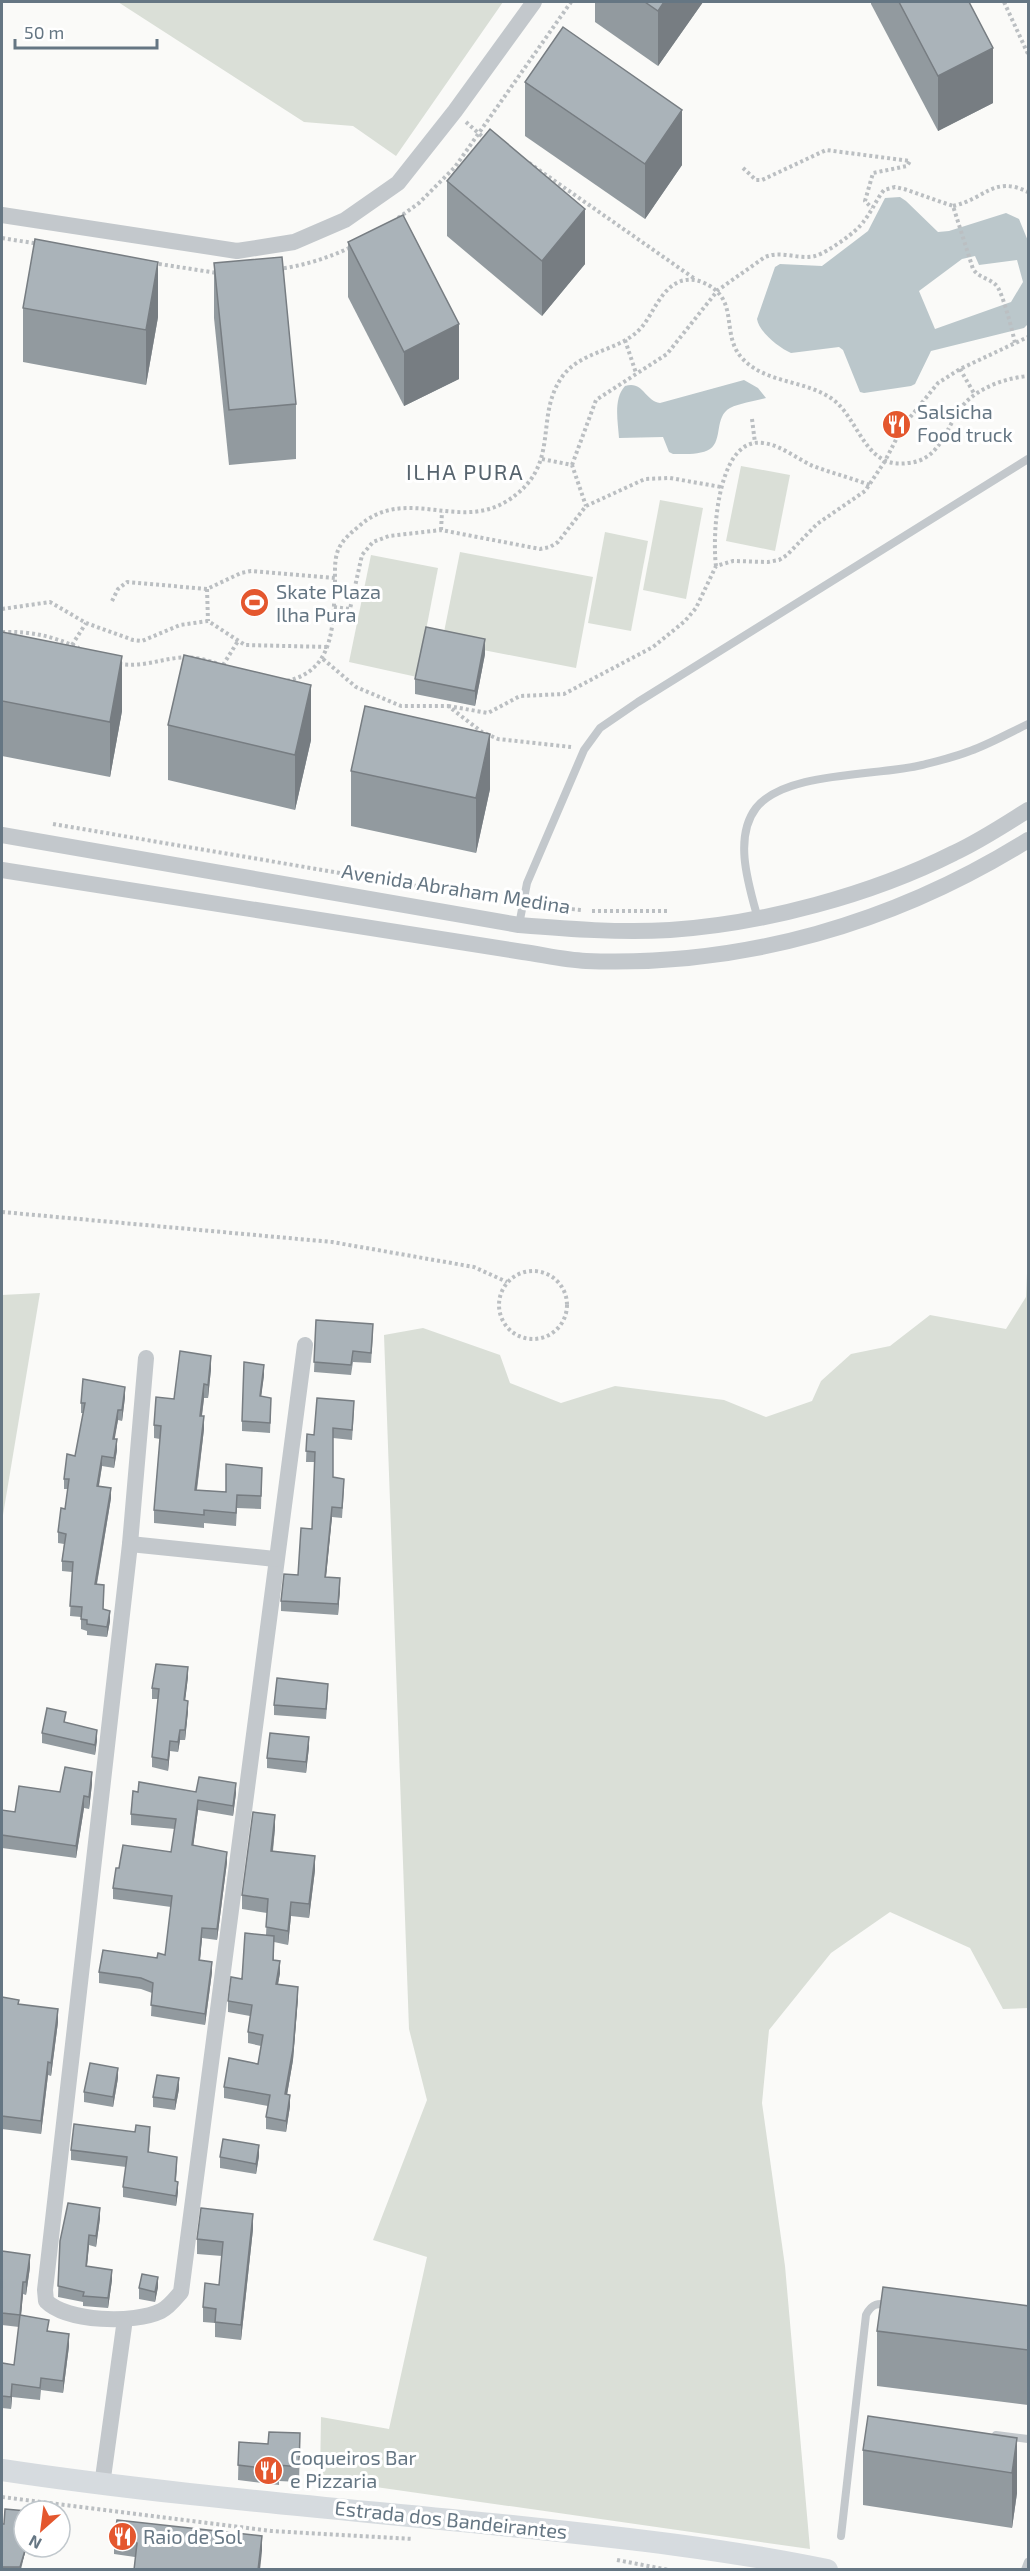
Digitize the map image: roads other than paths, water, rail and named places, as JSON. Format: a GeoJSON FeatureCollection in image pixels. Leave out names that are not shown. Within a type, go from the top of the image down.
{"type":"FeatureCollection","features":[{"type":"Feature","properties":{"kind":"main road","name":"Estrada dos Bandeirantes"},"geometry":{"type":"LineString","coordinates":[[2,2470],[102,2485],[678,2544],[827,2570]]}},
{"type":"Feature","properties":{"kind":"street"},"geometry":{"type":"LineString","coordinates":[[2,215],[237,251],[294,242],[345,219],[398,183],[455,111],[534,2]]}},
{"type":"Feature","properties":{"kind":"street","name":"Avenida Abraham Medina"},"geometry":{"type":"LineString","coordinates":[[2,835],[519,925],[587,930],[669,930],[758,920],[883,884],[954,853],[1029,810]]}},
{"type":"Feature","properties":{"kind":"street"},"geometry":{"type":"LineString","coordinates":[[2,870],[584,961],[692,958],[797,941],[841,928],[946,886],[1029,840]]}},
{"type":"Feature","properties":{"kind":"street"},"geometry":{"type":"LineString","coordinates":[[327,922],[339,911],[340,905],[333,892]]}},
{"type":"Feature","properties":{"kind":"street"},"geometry":{"type":"LineString","coordinates":[[367,928],[362,922],[361,909],[365,903],[375,900]]}},
{"type":"Feature","properties":{"kind":"street"},"geometry":{"type":"LineString","coordinates":[[146,1358],[130,1544],[45,2290],[45,2301],[60,2311],[125,2319],[161,2311],[170,2305],[181,2292],[275,1558],[305,1345]]}},
{"type":"Feature","properties":{"kind":"street"},"geometry":{"type":"LineString","coordinates":[[130,1544],[275,1558]]}},
{"type":"Feature","properties":{"kind":"street"},"geometry":{"type":"LineString","coordinates":[[102,2485],[125,2319]]}},
{"type":"Feature","properties":{"kind":"lane"},"geometry":{"type":"LineString","coordinates":[[519,925],[527,883],[584,750],[600,728],[638,702],[1029,459]]}},
{"type":"Feature","properties":{"kind":"lane"},"geometry":{"type":"LineString","coordinates":[[758,920],[745,858],[744,840],[748,824],[757,808],[773,793],[820,778],[868,774],[919,766],[971,751],[1029,724]]}},
{"type":"Feature","properties":{"kind":"lane"},"geometry":{"type":"LineString","coordinates":[[841,2536],[866,2315],[871,2307],[878,2303],[900,2306]]}},
{"type":"Feature","properties":{"kind":"lane"},"geometry":{"type":"LineString","coordinates":[[855,2418],[867,2419]]}},
{"type":"Feature","properties":{"kind":"lane"},"geometry":{"type":"LineString","coordinates":[[982,2433],[1029,2439]]}},
{"type":"Feature","properties":{"kind":"lane"},"geometry":{"type":"LineString","coordinates":[[1025,2570],[1029,2562]]}},
{"type":"Feature","properties":{"kind":"place","name":"Salsicha Food truck"},"geometry":{"type":"Point","coordinates":[896,424]}},
{"type":"Feature","properties":{"kind":"place","name":"Skate Plaza Ilha Pura"},"geometry":{"type":"Point","coordinates":[255,603]}},
{"type":"Feature","properties":{"kind":"place","name":"Coqueiros Bar e Pizzaria"},"geometry":{"type":"Point","coordinates":[269,2470]}},
{"type":"Feature","properties":{"kind":"place","name":"Raio de Sol"},"geometry":{"type":"Point","coordinates":[122,2537]}},
{"type":"Feature","properties":{"kind":"district","name":"ILHA PURA"},"geometry":{"type":"Point","coordinates":[465,472]}}]}
